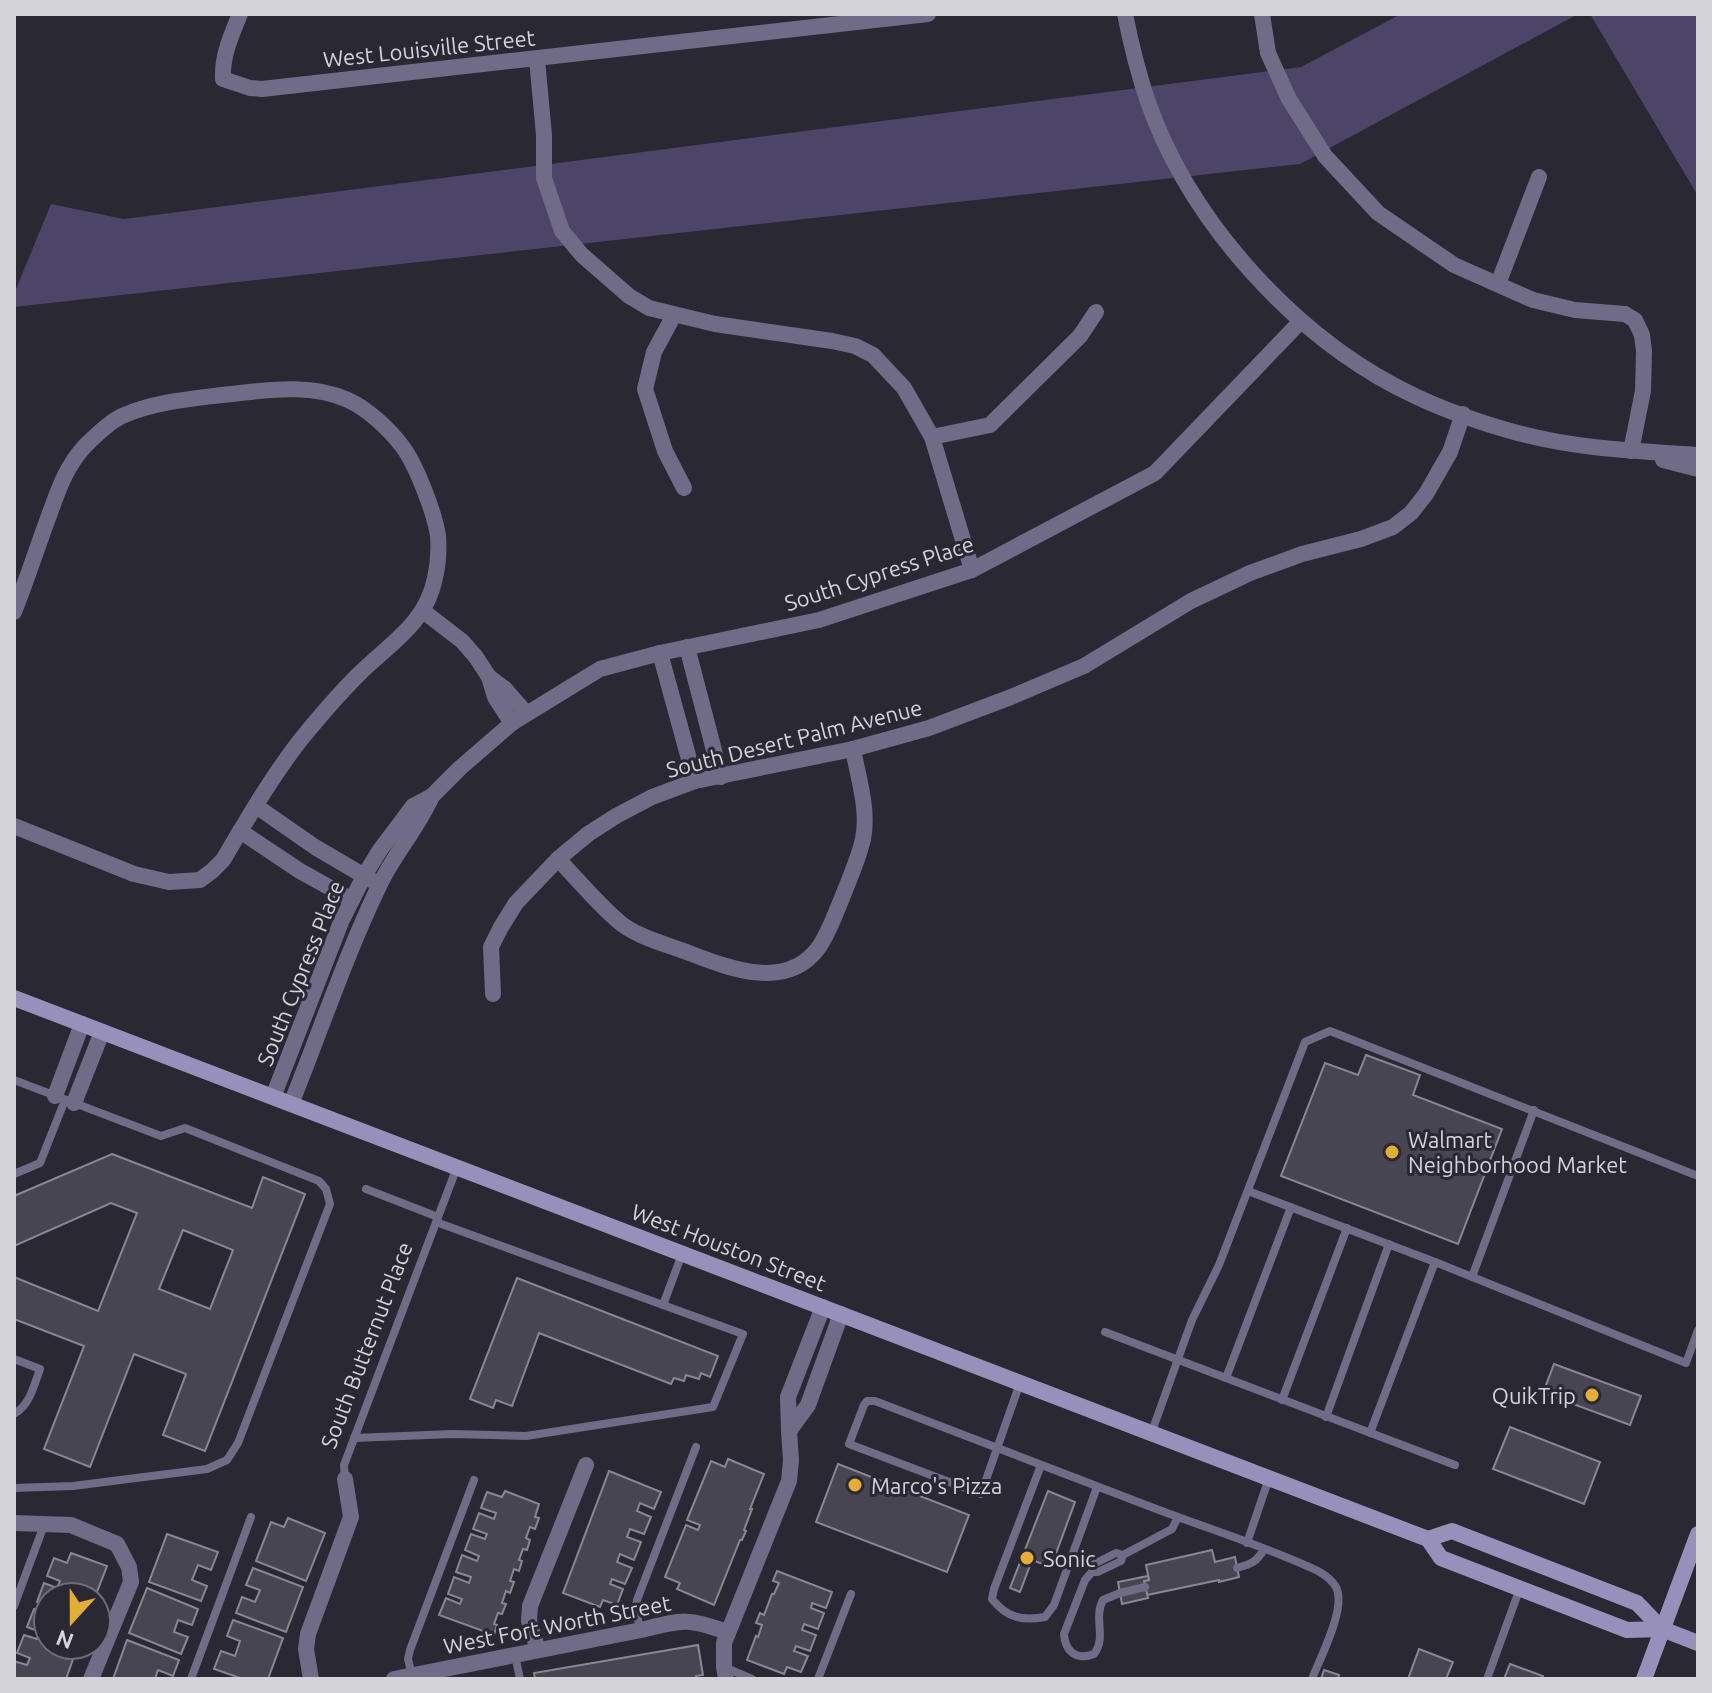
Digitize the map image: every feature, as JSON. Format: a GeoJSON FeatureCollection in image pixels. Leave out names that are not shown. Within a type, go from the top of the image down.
{"type":"FeatureCollection","features":[{"type":"Feature","properties":{"kind":"main road","name":"West Houston Street"},"geometry":{"type":"LineString","coordinates":[[14,998],[1428,1539],[1441,1558],[1627,1630],[1662,1629]]}},
{"type":"Feature","properties":{"kind":"main road","name":"West Houston Street"},"geometry":{"type":"LineString","coordinates":[[1428,1539],[1452,1531],[1637,1603],[1662,1629]]}},
{"type":"Feature","properties":{"kind":"main road"},"geometry":{"type":"LineString","coordinates":[[1644,1679],[1698,1534]]}},
{"type":"Feature","properties":{"kind":"main road"},"geometry":{"type":"LineString","coordinates":[[1662,1629],[1698,1643]]}},
{"type":"Feature","properties":{"kind":"street","name":"West Louisville Street"},"geometry":{"type":"LineString","coordinates":[[240,14],[226,50],[223,79],[262,89],[928,14]]}},
{"type":"Feature","properties":{"kind":"street"},"geometry":{"type":"LineString","coordinates":[[1125,14],[1149,104],[1170,152],[1199,204],[1248,268],[1301,321],[1376,374],[1416,396],[1517,433],[1569,445],[1698,455]]}},
{"type":"Feature","properties":{"kind":"street"},"geometry":{"type":"LineString","coordinates":[[1262,14],[1268,53],[1289,99],[1325,156],[1378,213],[1454,265],[1533,300],[1575,310],[1625,314],[1635,320],[1642,335],[1644,351],[1643,391],[1631,451]]}},
{"type":"Feature","properties":{"kind":"street"},"geometry":{"type":"LineString","coordinates":[[537,59],[544,135],[544,178],[562,231],[582,255],[629,296],[649,308],[715,324],[817,338],[855,346],[873,355],[904,388],[932,437],[972,570]]}},
{"type":"Feature","properties":{"kind":"street"},"geometry":{"type":"LineString","coordinates":[[1498,284],[1539,177]]}},
{"type":"Feature","properties":{"kind":"street"},"geometry":{"type":"LineString","coordinates":[[932,437],[990,425],[1080,336],[1096,312]]}},
{"type":"Feature","properties":{"kind":"street"},"geometry":{"type":"LineString","coordinates":[[674,315],[654,352],[645,389],[665,451],[684,488]]}},
{"type":"Feature","properties":{"kind":"street","name":"South Cypress Place"},"geometry":{"type":"LineString","coordinates":[[273,1097],[341,922],[364,876],[392,832],[413,806],[432,796],[519,718],[600,669],[660,653],[819,620],[972,570],[1155,473],[1301,321]]}},
{"type":"Feature","properties":{"kind":"street"},"geometry":{"type":"LineString","coordinates":[[14,612],[69,465],[119,417],[176,400],[295,389],[325,392],[348,400],[369,414],[404,448],[416,471],[438,535],[435,579],[423,611],[328,707],[276,773],[223,860],[200,880],[169,882],[134,874],[14,826]]}},
{"type":"Feature","properties":{"kind":"street","name":"South Desert Palm Avenue"},"geometry":{"type":"LineString","coordinates":[[493,994],[491,947],[516,903],[558,859],[616,816],[652,797],[695,781],[853,749],[929,728],[1084,666],[1191,601],[1250,573],[1393,527],[1411,513],[1426,494],[1436,474],[1440,449],[1458,413]]}},
{"type":"Feature","properties":{"kind":"street"},"geometry":{"type":"LineString","coordinates":[[1631,451],[1698,469]]}},
{"type":"Feature","properties":{"kind":"street"},"geometry":{"type":"LineString","coordinates":[[423,611],[462,641],[489,677],[495,697],[519,718]]}},
{"type":"Feature","properties":{"kind":"street"},"geometry":{"type":"LineString","coordinates":[[687,647],[721,777]]}},
{"type":"Feature","properties":{"kind":"street"},"geometry":{"type":"LineString","coordinates":[[660,653],[695,781]]}},
{"type":"Feature","properties":{"kind":"street"},"geometry":{"type":"LineString","coordinates":[[558,859],[619,922],[633,931],[747,972],[769,974],[793,967],[808,959],[819,947],[863,839],[865,816],[853,749]]}},
{"type":"Feature","properties":{"kind":"street","name":"South Cypress Place"},"geometry":{"type":"LineString","coordinates":[[291,1104],[380,884],[423,816],[432,796]]}},
{"type":"Feature","properties":{"kind":"street"},"geometry":{"type":"LineString","coordinates":[[256,806],[330,856],[380,884]]}},
{"type":"Feature","properties":{"kind":"street"},"geometry":{"type":"LineString","coordinates":[[240,831],[352,900]]}},
{"type":"Feature","properties":{"kind":"street"},"geometry":{"type":"LineString","coordinates":[[315,879],[330,856]]}},
{"type":"Feature","properties":{"kind":"street"},"geometry":{"type":"LineString","coordinates":[[65,1099],[82,1024]]}},
{"type":"Feature","properties":{"kind":"street"},"geometry":{"type":"LineString","coordinates":[[65,1099],[102,1032]]}},
{"type":"Feature","properties":{"kind":"street"},"geometry":{"type":"LineString","coordinates":[[725,1673],[724,1643],[727,1632],[789,1481],[788,1397],[823,1307]]}},
{"type":"Feature","properties":{"kind":"street"},"geometry":{"type":"LineString","coordinates":[[789,1431],[808,1405],[841,1314]]}},
{"type":"Feature","properties":{"kind":"street"},"geometry":{"type":"LineString","coordinates":[[793,1385],[812,1393]]}},
{"type":"Feature","properties":{"kind":"street"},"geometry":{"type":"LineString","coordinates":[[538,1650],[529,1621],[530,1606],[586,1465]]}},
{"type":"Feature","properties":{"kind":"street","name":"South Butternut Place"},"geometry":{"type":"LineString","coordinates":[[311,1679],[306,1649],[308,1634],[351,1517],[345,1479]]}},
{"type":"Feature","properties":{"kind":"street"},"geometry":{"type":"LineString","coordinates":[[14,1523],[71,1525],[117,1544],[129,1567],[131,1582],[91,1679]]}},
{"type":"Feature","properties":{"kind":"street","name":"West Fort Worth Street"},"geometry":{"type":"LineString","coordinates":[[394,1679],[678,1621],[691,1620],[727,1632]]}},
{"type":"Feature","properties":{"kind":"lane"},"geometry":{"type":"LineString","coordinates":[[1151,1434],[1192,1320],[1219,1265],[1305,1042],[1330,1031],[1698,1176]]}},
{"type":"Feature","properties":{"kind":"lane"},"geometry":{"type":"LineString","coordinates":[[14,1080],[161,1136],[185,1128],[319,1181],[326,1189],[330,1204],[238,1443],[227,1460],[207,1469],[185,1472],[73,1486],[14,1488]]}},
{"type":"Feature","properties":{"kind":"lane"},"geometry":{"type":"LineString","coordinates":[[14,1174],[40,1163],[65,1099]]}},
{"type":"Feature","properties":{"kind":"lane"},"geometry":{"type":"LineString","coordinates":[[1472,1277],[1534,1110]]}},
{"type":"Feature","properties":{"kind":"lane","name":"South Butternut Place"},"geometry":{"type":"LineString","coordinates":[[345,1479],[344,1465],[457,1167]]}},
{"type":"Feature","properties":{"kind":"lane"},"geometry":{"type":"LineString","coordinates":[[354,1438],[453,1434],[526,1436],[713,1407],[743,1334],[437,1220],[366,1189]]}},
{"type":"Feature","properties":{"kind":"lane"},"geometry":{"type":"LineString","coordinates":[[1248,1191],[1686,1363],[1698,1330]]}},
{"type":"Feature","properties":{"kind":"lane"},"geometry":{"type":"LineString","coordinates":[[1226,1378],[1291,1207]]}},
{"type":"Feature","properties":{"kind":"lane"},"geometry":{"type":"LineString","coordinates":[[1282,1400],[1347,1228]]}},
{"type":"Feature","properties":{"kind":"lane"},"geometry":{"type":"LineString","coordinates":[[1326,1417],[1389,1244]]}},
{"type":"Feature","properties":{"kind":"lane"},"geometry":{"type":"LineString","coordinates":[[663,1305],[682,1253]]}},
{"type":"Feature","properties":{"kind":"lane"},"geometry":{"type":"LineString","coordinates":[[1370,1433],[1435,1262]]}},
{"type":"Feature","properties":{"kind":"lane"},"geometry":{"type":"LineString","coordinates":[[1105,1332],[1455,1465]]}},
{"type":"Feature","properties":{"kind":"lane"},"geometry":{"type":"LineString","coordinates":[[14,1359],[40,1369],[27,1403],[14,1414]]}},
{"type":"Feature","properties":{"kind":"lane"},"geometry":{"type":"LineString","coordinates":[[1020,1383],[998,1448],[981,1494],[849,1444],[862,1408],[872,1400],[998,1448],[1097,1487],[1264,1549],[1322,1573],[1332,1581],[1338,1592],[1338,1610],[1312,1679]]}},
{"type":"Feature","properties":{"kind":"lane"},"geometry":{"type":"LineString","coordinates":[[641,1630],[637,1600],[696,1447]]}},
{"type":"Feature","properties":{"kind":"lane"},"geometry":{"type":"LineString","coordinates":[[1041,1465],[992,1599],[999,1609],[1026,1621],[1045,1617],[1054,1605],[1097,1487]]}},
{"type":"Feature","properties":{"kind":"lane"},"geometry":{"type":"LineString","coordinates":[[1247,1543],[1269,1478]]}},
{"type":"Feature","properties":{"kind":"lane"},"geometry":{"type":"LineString","coordinates":[[412,1675],[408,1659],[410,1650],[474,1480]]}},
{"type":"Feature","properties":{"kind":"lane"},"geometry":{"type":"LineString","coordinates":[[191,1679],[251,1517]]}},
{"type":"Feature","properties":{"kind":"lane"},"geometry":{"type":"LineString","coordinates":[[1145,1587],[1103,1600],[1098,1612],[1100,1640],[1098,1649],[1091,1656],[1077,1656],[1066,1647],[1064,1634],[1094,1564],[1116,1553],[1123,1555],[1172,1529],[1178,1517]]}},
{"type":"Feature","properties":{"kind":"lane"},"geometry":{"type":"LineString","coordinates":[[14,1606],[45,1524]]}},
{"type":"Feature","properties":{"kind":"lane"},"geometry":{"type":"LineString","coordinates":[[1237,1568],[1257,1561],[1264,1549]]}},
{"type":"Feature","properties":{"kind":"lane"},"geometry":{"type":"LineString","coordinates":[[1487,1679],[1520,1588]]}},
{"type":"Feature","properties":{"kind":"lane"},"geometry":{"type":"LineString","coordinates":[[818,1679],[851,1594]]}},
{"type":"Feature","properties":{"kind":"lane"},"geometry":{"type":"LineString","coordinates":[[515,1655],[520,1679]]}},
{"type":"Feature","properties":{"kind":"lane"},"geometry":{"type":"LineString","coordinates":[[725,1673],[752,1679]]}},
{"type":"Feature","properties":{"kind":"shaded area"},"geometry":{"type":"Polygon","coordinates":[[[1401,14],[1578,14],[1300,164],[14,307],[14,294],[51,204],[124,219],[1301,67],[1401,14]]]}},
{"type":"Feature","properties":{"kind":"shaded area"},"geometry":{"type":"Polygon","coordinates":[[[1590,14],[1698,14],[1698,196],[1590,14]]]}},
{"type":"Feature","properties":{"kind":"building","name":"Walmart Neighborhood Market"},"geometry":{"type":"Polygon","coordinates":[[[1366,1055],[1420,1075],[1413,1095],[1502,1129],[1458,1244],[1281,1176],[1325,1063],[1358,1075],[1366,1055]]]}},
{"type":"Feature","properties":{"kind":"building"},"geometry":{"type":"Polygon","coordinates":[[[112,1154],[252,1208],[263,1177],[305,1194],[205,1451],[163,1435],[186,1374],[134,1354],[90,1467],[44,1449],[84,1346],[14,1319],[14,1277],[98,1311],[137,1213],[111,1203],[14,1246],[14,1196],[112,1154]],[[183,1230],[159,1289],[210,1309],[233,1250],[183,1230]]]}},
{"type":"Feature","properties":{"kind":"building"},"geometry":{"type":"Polygon","coordinates":[[[517,1278],[718,1356],[710,1377],[701,1373],[699,1379],[686,1375],[684,1381],[674,1378],[671,1384],[539,1333],[512,1406],[496,1400],[493,1408],[470,1399],[517,1278]]]}},
{"type":"Feature","properties":{"kind":"building","name":"QuikTrip"},"geometry":{"type":"Polygon","coordinates":[[[1554,1364],[1641,1396],[1630,1425],[1543,1393],[1554,1364]]]}},
{"type":"Feature","properties":{"kind":"building","name":"QuikTrip"},"geometry":{"type":"Polygon","coordinates":[[[1510,1427],[1600,1462],[1584,1504],[1493,1469],[1510,1427]]]}},
{"type":"Feature","properties":{"kind":"building"},"geometry":{"type":"Polygon","coordinates":[[[728,1459],[764,1474],[750,1509],[746,1531],[714,1605],[677,1589],[680,1583],[665,1577],[686,1525],[698,1530],[700,1525],[687,1520],[711,1461],[725,1467],[728,1459]]]}},
{"type":"Feature","properties":{"kind":"building"},"geometry":{"type":"Polygon","coordinates":[[[838,1464],[969,1515],[947,1572],[816,1522],[838,1464]]]}},
{"type":"Feature","properties":{"kind":"building"},"geometry":{"type":"Polygon","coordinates":[[[609,1471],[661,1492],[654,1509],[640,1503],[637,1511],[651,1517],[644,1534],[630,1529],[627,1537],[641,1542],[634,1560],[620,1554],[617,1562],[632,1568],[625,1584],[612,1579],[610,1584],[623,1589],[617,1605],[603,1600],[600,1607],[563,1593],[609,1471]]]}},
{"type":"Feature","properties":{"kind":"building"},"geometry":{"type":"Polygon","coordinates":[[[505,1491],[539,1504],[535,1517],[539,1518],[535,1529],[530,1527],[526,1538],[530,1540],[527,1550],[523,1549],[519,1571],[514,1569],[510,1581],[514,1582],[510,1593],[506,1591],[502,1603],[506,1604],[502,1614],[498,1613],[494,1635],[439,1615],[446,1598],[460,1604],[462,1599],[448,1594],[454,1577],[469,1583],[471,1577],[456,1572],[462,1555],[477,1561],[479,1556],[465,1550],[471,1534],[485,1539],[487,1534],[473,1529],[479,1513],[494,1519],[496,1513],[481,1508],[487,1492],[502,1497],[505,1491]]]}},
{"type":"Feature","properties":{"kind":"building"},"geometry":{"type":"Polygon","coordinates":[[[1048,1491],[1075,1502],[1051,1567],[1032,1560],[1020,1592],[1010,1588],[1048,1491]]]}},
{"type":"Feature","properties":{"kind":"building"},"geometry":{"type":"Polygon","coordinates":[[[288,1518],[325,1533],[306,1581],[256,1561],[271,1522],[284,1527],[288,1518]]]}},
{"type":"Feature","properties":{"kind":"building"},"geometry":{"type":"Polygon","coordinates":[[[167,1534],[218,1552],[211,1570],[198,1565],[192,1580],[207,1586],[201,1601],[149,1582],[167,1534]]]}},
{"type":"Feature","properties":{"kind":"building"},"geometry":{"type":"Polygon","coordinates":[[[1212,1550],[1215,1562],[1235,1557],[1239,1577],[1147,1595],[1144,1581],[1149,1580],[1146,1565],[1212,1550]]]}},
{"type":"Feature","properties":{"kind":"building"},"geometry":{"type":"Polygon","coordinates":[[[71,1553],[107,1566],[101,1581],[60,1581],[47,1576],[54,1558],[67,1563],[71,1553]]]}},
{"type":"Feature","properties":{"kind":"building"},"geometry":{"type":"Polygon","coordinates":[[[253,1568],[303,1587],[286,1632],[236,1613],[242,1597],[255,1602],[260,1590],[246,1585],[253,1568]]]}},
{"type":"Feature","properties":{"kind":"building"},"geometry":{"type":"Polygon","coordinates":[[[777,1571],[832,1592],[826,1608],[812,1603],[811,1608],[824,1613],[818,1629],[804,1624],[802,1630],[816,1635],[810,1651],[796,1646],[794,1651],[808,1656],[801,1672],[787,1667],[784,1674],[747,1660],[762,1625],[756,1623],[760,1613],[764,1615],[779,1583],[773,1581],[777,1571]]]}},
{"type":"Feature","properties":{"kind":"building"},"geometry":{"type":"Polygon","coordinates":[[[1148,1576],[1149,1580],[1144,1581],[1148,1598],[1122,1604],[1118,1582],[1148,1576]]]}},
{"type":"Feature","properties":{"kind":"building"},"geometry":{"type":"Polygon","coordinates":[[[147,1588],[198,1609],[192,1625],[178,1620],[174,1632],[188,1637],[181,1654],[129,1633],[147,1588]]]}},
{"type":"Feature","properties":{"kind":"building"},"geometry":{"type":"Polygon","coordinates":[[[233,1620],[283,1638],[268,1679],[243,1679],[214,1669],[221,1651],[235,1656],[240,1641],[227,1636],[233,1620]]]}},
{"type":"Feature","properties":{"kind":"building"},"geometry":{"type":"Polygon","coordinates":[[[24,1635],[32,1637],[32,1661],[72,1661],[66,1679],[14,1679],[14,1661],[27,1665],[30,1658],[17,1653],[24,1635]]]}},
{"type":"Feature","properties":{"kind":"building"},"geometry":{"type":"Polygon","coordinates":[[[127,1640],[179,1660],[173,1676],[158,1670],[155,1679],[113,1679],[127,1640]]]}},
{"type":"Feature","properties":{"kind":"building"},"geometry":{"type":"Polygon","coordinates":[[[698,1645],[703,1675],[696,1676],[697,1679],[535,1679],[534,1673],[698,1645]]]}},
{"type":"Feature","properties":{"kind":"building"},"geometry":{"type":"Polygon","coordinates":[[[1419,1649],[1453,1662],[1446,1679],[1408,1679],[1419,1649]]]}},
{"type":"Feature","properties":{"kind":"building"},"geometry":{"type":"Polygon","coordinates":[[[1510,1664],[1543,1676],[1542,1679],[1504,1679],[1510,1664]]]}},
{"type":"Feature","properties":{"kind":"building"},"geometry":{"type":"Polygon","coordinates":[[[1324,1670],[1339,1675],[1338,1679],[1321,1679],[1324,1670]]]}},
{"type":"Feature","properties":{"kind":"place","name":"Walmart Neighborhood Market"},"geometry":{"type":"Point","coordinates":[1392,1152]}},
{"type":"Feature","properties":{"kind":"place","name":"QuikTrip"},"geometry":{"type":"Point","coordinates":[1592,1395]}},
{"type":"Feature","properties":{"kind":"place","name":"Marco's Pizza"},"geometry":{"type":"Point","coordinates":[855,1485]}},
{"type":"Feature","properties":{"kind":"place","name":"Sonic"},"geometry":{"type":"Point","coordinates":[1027,1558]}}]}
